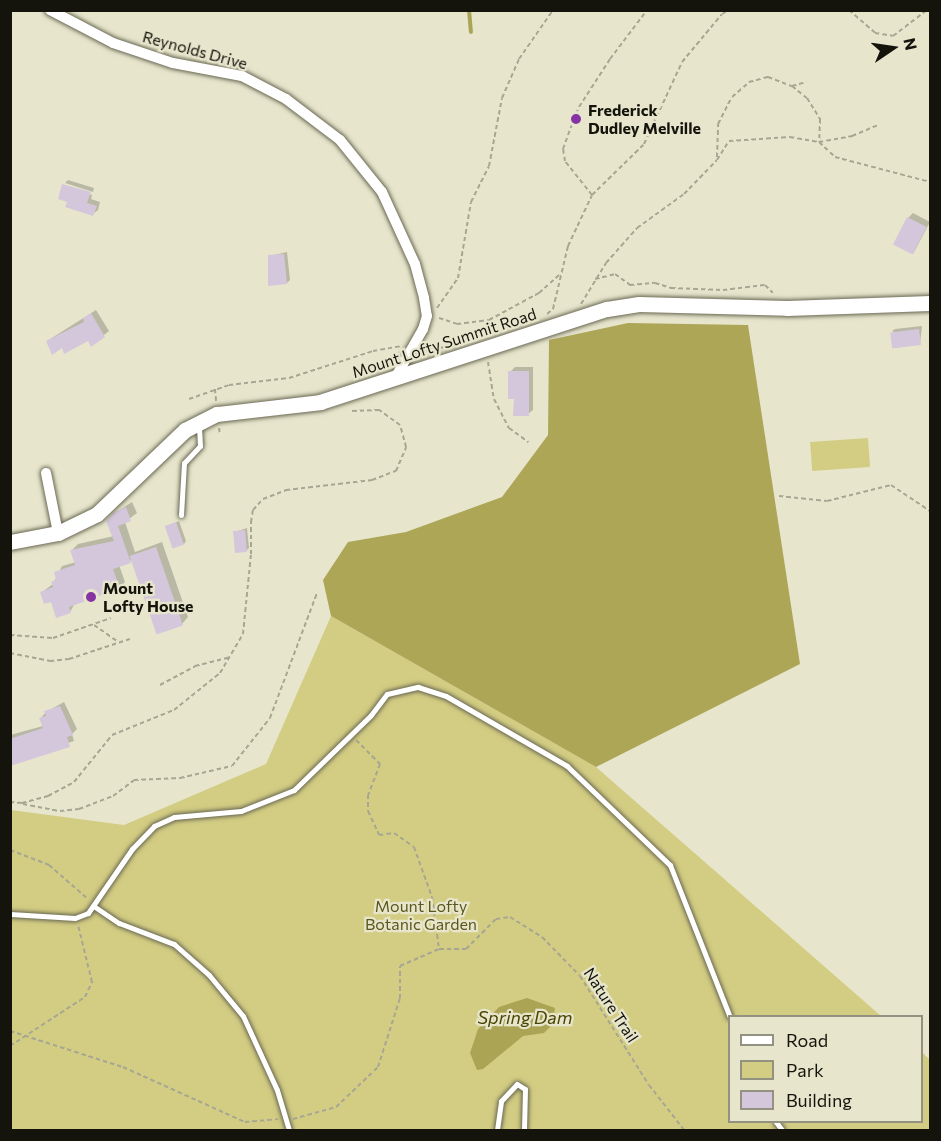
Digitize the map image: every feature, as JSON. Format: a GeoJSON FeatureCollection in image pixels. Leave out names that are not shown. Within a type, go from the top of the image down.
{"type":"FeatureCollection","features":[{"type":"Feature","properties":{"kind":"main road","name":"Mount Lofty Summit Road"},"geometry":{"type":"LineString","coordinates":[[10,542],[58,533],[97,514],[198,422],[217,414],[320,402],[573,319],[639,304],[787,309],[930,303]]}},
{"type":"Feature","properties":{"kind":"street","name":"Reynolds Drive"},"geometry":{"type":"LineString","coordinates":[[50,10],[113,44],[173,63],[242,76],[286,99],[340,140],[382,192],[415,264],[428,316],[395,378]]}},
{"type":"Feature","properties":{"kind":"street"},"geometry":{"type":"LineString","coordinates":[[46,472],[58,533]]}},
{"type":"Feature","properties":{"kind":"lane"},"geometry":{"type":"LineString","coordinates":[[181,515],[184,463],[200,446],[198,422]]}},
{"type":"Feature","properties":{"kind":"lane"},"geometry":{"type":"LineString","coordinates":[[10,914],[75,918],[95,907],[132,849],[154,826],[174,817],[241,811],[268,803],[294,790],[351,735],[387,694],[418,687],[446,696],[567,766],[670,865],[728,1015]]}},
{"type":"Feature","properties":{"kind":"lane"},"geometry":{"type":"LineString","coordinates":[[95,907],[119,923],[174,944],[209,975],[243,1016],[287,1119],[289,1131]]}},
{"type":"Feature","properties":{"kind":"lane"},"geometry":{"type":"LineString","coordinates":[[497,1131],[501,1101],[517,1084],[525,1089],[524,1131]]}},
{"type":"Feature","properties":{"kind":"path"},"geometry":{"type":"LineString","coordinates":[[553,10],[519,59],[502,98],[489,166],[471,202],[458,278],[432,315],[457,324],[489,320],[539,293],[560,275]]}},
{"type":"Feature","properties":{"kind":"path"},"geometry":{"type":"LineString","coordinates":[[592,195],[565,161],[563,149],[579,107],[647,10]]}},
{"type":"Feature","properties":{"kind":"path"},"geometry":{"type":"LineString","coordinates":[[536,319],[553,309],[560,275],[592,195],[644,144],[682,62],[722,14],[729,10]]}},
{"type":"Feature","properties":{"kind":"path"},"geometry":{"type":"LineString","coordinates":[[849,10],[875,33],[893,36],[927,10]]}},
{"type":"Feature","properties":{"kind":"path"},"geometry":{"type":"LineString","coordinates":[[717,160],[718,124],[732,97],[749,82],[768,77],[792,86],[807,98],[820,119],[819,142],[834,158],[930,182]]}},
{"type":"Feature","properties":{"kind":"path"},"geometry":{"type":"LineString","coordinates":[[792,86],[806,82]]}},
{"type":"Feature","properties":{"kind":"path"},"geometry":{"type":"LineString","coordinates":[[573,319],[594,279],[637,228],[684,194],[717,160],[729,141],[790,137],[819,142],[852,136],[878,125]]}},
{"type":"Feature","properties":{"kind":"path"},"geometry":{"type":"LineString","coordinates":[[594,279],[615,274],[630,285],[655,284],[671,288],[723,290],[765,285],[787,309]]}},
{"type":"Feature","properties":{"kind":"path"},"geometry":{"type":"LineString","coordinates":[[189,399],[229,385],[289,378],[373,351],[414,344],[425,351],[448,346]]}},
{"type":"Feature","properties":{"kind":"path"},"geometry":{"type":"LineString","coordinates":[[483,350],[494,399],[509,428],[528,442]]}},
{"type":"Feature","properties":{"kind":"path"},"geometry":{"type":"LineString","coordinates":[[22,803],[74,782],[112,735],[174,711],[220,673],[243,634],[251,522],[258,504],[286,490],[372,480],[396,471],[406,447],[400,425],[379,410],[350,411]]}},
{"type":"Feature","properties":{"kind":"path"},"geometry":{"type":"LineString","coordinates":[[219,427],[219,435]]}},
{"type":"Feature","properties":{"kind":"path"},"geometry":{"type":"LineString","coordinates":[[778,496],[827,501],[891,485],[930,511]]}},
{"type":"Feature","properties":{"kind":"path"},"geometry":{"type":"LineString","coordinates":[[10,802],[60,811],[79,809],[113,796],[134,780],[180,778],[232,766],[270,718],[317,594]]}},
{"type":"Feature","properties":{"kind":"path"},"geometry":{"type":"LineString","coordinates":[[10,635],[53,638],[111,618]]}},
{"type":"Feature","properties":{"kind":"path"},"geometry":{"type":"LineString","coordinates":[[94,625],[118,643]]}},
{"type":"Feature","properties":{"kind":"path"},"geometry":{"type":"LineString","coordinates":[[10,653],[60,660],[130,639]]}},
{"type":"Feature","properties":{"kind":"path"},"geometry":{"type":"LineString","coordinates":[[160,685],[195,666],[231,657]]}},
{"type":"Feature","properties":{"kind":"path"},"geometry":{"type":"LineString","coordinates":[[351,735],[380,764],[368,795],[368,811],[379,835],[394,833],[414,847],[432,897],[439,950]]}},
{"type":"Feature","properties":{"kind":"path"},"geometry":{"type":"LineString","coordinates":[[10,850],[49,865],[95,907]]}},
{"type":"Feature","properties":{"kind":"path","name":"Nature Trail"},"geometry":{"type":"LineString","coordinates":[[287,1119],[336,1107],[367,1081],[378,1067],[390,1038],[402,987],[397,974],[400,966],[439,950],[466,949],[496,919],[510,917],[542,938],[580,976],[630,1055],[684,1131]]}},
{"type":"Feature","properties":{"kind":"path"},"geometry":{"type":"LineString","coordinates":[[10,1046],[29,1036],[85,997],[92,982],[85,942],[75,918]]}},
{"type":"Feature","properties":{"kind":"path"},"geometry":{"type":"LineString","coordinates":[[10,1031],[123,1067],[245,1122],[264,1117],[287,1119]]}},
{"type":"Feature","properties":{"kind":"green space"},"geometry":{"type":"Polygon","coordinates":[[[868,438],[870,467],[812,471],[810,442],[868,438]]]}},
{"type":"Feature","properties":{"kind":"green space","name":"Mount Lofty Botanic Garden"},"geometry":{"type":"Polygon","coordinates":[[[331,616],[596,767],[880,1015],[728,1015],[728,1123],[923,1123],[923,1053],[930,1060],[930,1130],[11,1130],[11,810],[124,825],[266,764],[331,616]]]}},
{"type":"Feature","properties":{"kind":"shaded area"},"geometry":{"type":"Polygon","coordinates":[[[628,323],[748,325],[800,664],[596,767],[331,616],[323,580],[348,542],[406,532],[502,497],[548,435],[549,340],[628,323]]]}},
{"type":"Feature","properties":{"kind":"water","name":"Spring Dam"},"geometry":{"type":"Polygon","coordinates":[[[527,998],[555,1008],[552,1025],[544,1033],[523,1036],[483,1069],[477,1070],[470,1053],[478,1029],[499,1007],[527,998]]]}},
{"type":"Feature","properties":{"kind":"building"},"geometry":{"type":"Polygon","coordinates":[[[62,184],[91,192],[87,203],[97,206],[93,216],[65,207],[67,202],[58,199],[62,184]]]}},
{"type":"Feature","properties":{"kind":"building"},"geometry":{"type":"Polygon","coordinates":[[[907,217],[927,227],[913,255],[893,245],[907,217]]]}},
{"type":"Feature","properties":{"kind":"building"},"geometry":{"type":"Polygon","coordinates":[[[284,254],[287,284],[268,286],[268,255],[284,254]]]}},
{"type":"Feature","properties":{"kind":"building"},"geometry":{"type":"Polygon","coordinates":[[[91,313],[105,337],[91,347],[88,341],[64,354],[62,348],[52,355],[46,341],[84,322],[83,318],[91,313]]]}},
{"type":"Feature","properties":{"kind":"building"},"geometry":{"type":"Polygon","coordinates":[[[919,329],[921,345],[892,348],[890,333],[919,329]]]}},
{"type":"Feature","properties":{"kind":"building"},"geometry":{"type":"Polygon","coordinates":[[[508,371],[529,371],[529,416],[513,416],[514,399],[508,399],[508,371]]]}},
{"type":"Feature","properties":{"kind":"building"},"geometry":{"type":"Polygon","coordinates":[[[126,507],[131,521],[118,526],[131,563],[113,569],[120,589],[69,607],[71,613],[56,618],[51,602],[44,604],[40,592],[53,587],[51,582],[56,580],[54,572],[75,565],[70,550],[114,541],[106,521],[114,512],[126,507]]]}},
{"type":"Feature","properties":{"kind":"building"},"geometry":{"type":"Polygon","coordinates":[[[176,522],[184,545],[172,549],[165,526],[176,522]]]}},
{"type":"Feature","properties":{"kind":"building"},"geometry":{"type":"Polygon","coordinates":[[[245,530],[247,552],[235,553],[233,531],[245,530]]]}},
{"type":"Feature","properties":{"kind":"building"},"geometry":{"type":"Polygon","coordinates":[[[156,547],[183,625],[157,635],[130,556],[156,547]]]}},
{"type":"Feature","properties":{"kind":"building"},"geometry":{"type":"Polygon","coordinates":[[[60,706],[73,735],[67,737],[70,747],[10,766],[10,739],[43,728],[39,718],[46,716],[44,711],[60,706]]]}},
{"type":"Feature","properties":{"kind":"waterway"},"geometry":{"type":"LineString","coordinates":[[469,10],[471,32]]}},
{"type":"Feature","properties":{"kind":"place","name":"Frederick Dudley Melville"},"geometry":{"type":"Point","coordinates":[576,119]}},
{"type":"Feature","properties":{"kind":"place","name":"Mount Lofty House"},"geometry":{"type":"Point","coordinates":[91,597]}}]}
